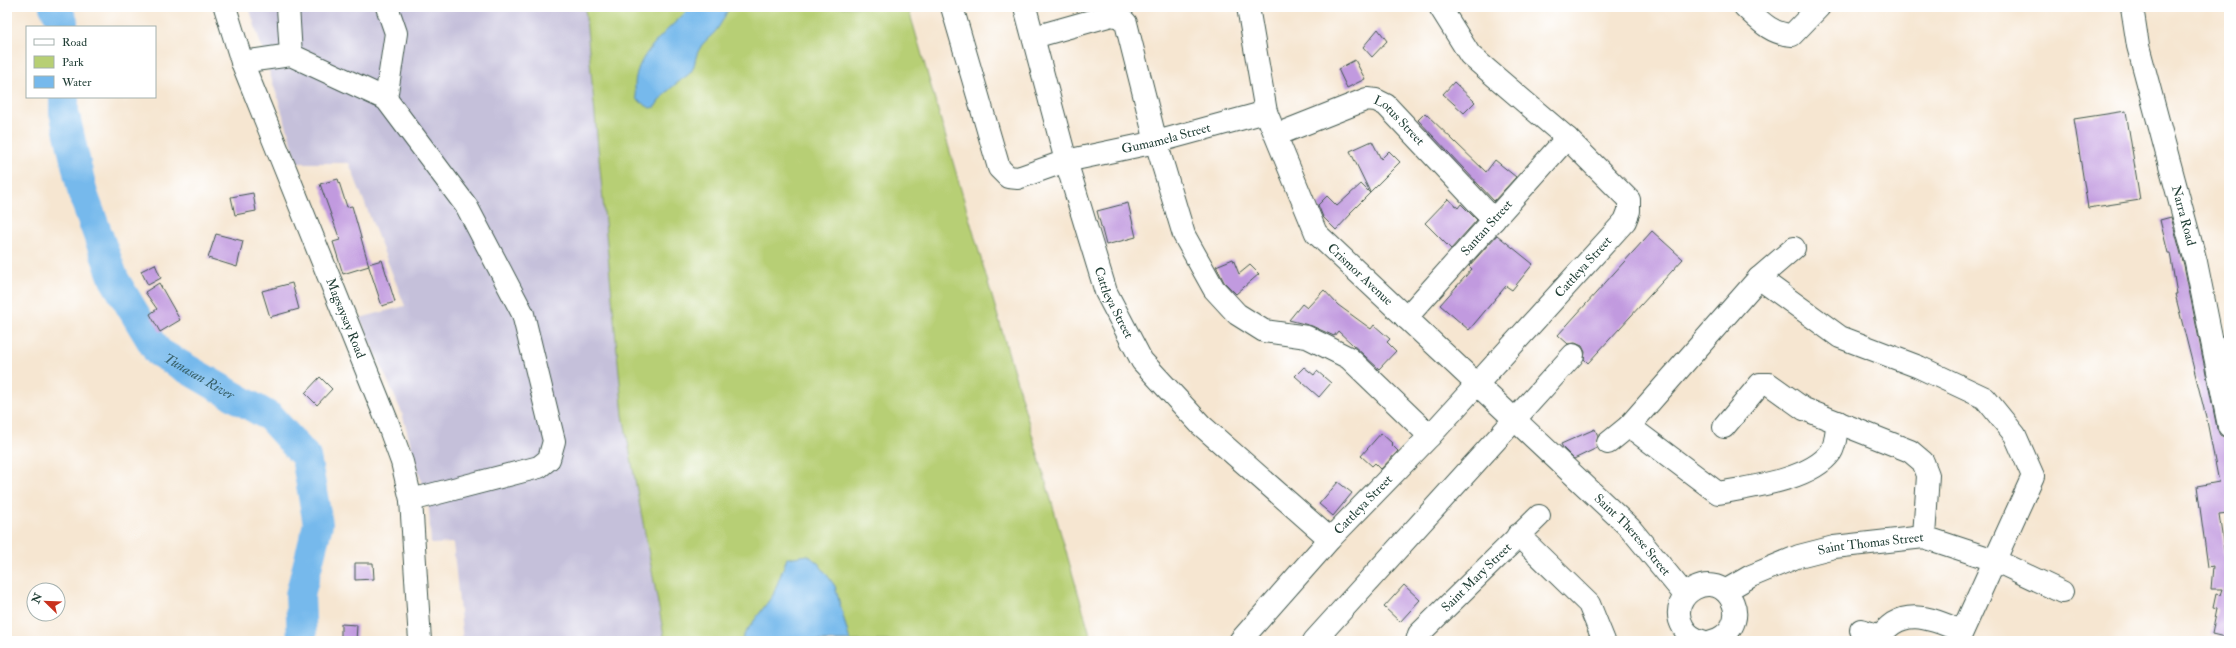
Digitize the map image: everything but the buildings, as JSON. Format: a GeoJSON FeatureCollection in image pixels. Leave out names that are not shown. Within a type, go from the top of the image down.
{"type":"FeatureCollection","features":[{"type":"Feature","properties":{"kind":"street","name":"Magsaysay Road"},"geometry":{"type":"LineString","coordinates":[[225,7],[242,62],[388,421],[402,462],[411,500],[420,641]]}},
{"type":"Feature","properties":{"kind":"street"},"geometry":{"type":"LineString","coordinates":[[288,7],[291,55]]}},
{"type":"Feature","properties":{"kind":"street"},"geometry":{"type":"LineString","coordinates":[[386,99],[396,32],[387,7]]}},
{"type":"Feature","properties":{"kind":"street","name":"Gumamela Street"},"geometry":{"type":"LineString","coordinates":[[952,7],[999,168],[1008,177],[1018,178],[1066,161],[1156,142],[1266,112]]}},
{"type":"Feature","properties":{"kind":"street","name":"Cattleya Street"},"geometry":{"type":"LineString","coordinates":[[1025,7],[1066,161],[1106,292],[1142,361],[1201,425],[1330,539],[1478,384],[1620,227],[1627,216],[1629,200],[1567,138],[1470,55],[1440,7]]}},
{"type":"Feature","properties":{"kind":"street","name":"Crismor Avenue"},"geometry":{"type":"LineString","coordinates":[[1248,7],[1266,112],[1316,232],[1515,419],[1576,479]]}},
{"type":"Feature","properties":{"kind":"street"},"geometry":{"type":"LineString","coordinates":[[1745,7],[1770,30],[1780,34],[1792,35],[1819,7]]}},
{"type":"Feature","properties":{"kind":"street","name":"Narra Road"},"geometry":{"type":"LineString","coordinates":[[2132,7],[2138,46],[2196,262],[2229,426]]}},
{"type":"Feature","properties":{"kind":"street"},"geometry":{"type":"LineString","coordinates":[[1034,37],[1112,15],[1120,17],[1126,24],[1156,142],[1184,235],[1214,289],[1236,314],[1264,331],[1307,337],[1349,358],[1430,436]]}},
{"type":"Feature","properties":{"kind":"street"},"geometry":{"type":"LineString","coordinates":[[242,62],[291,55],[386,99],[467,207],[523,314],[554,441],[550,459],[538,467],[411,500]]}},
{"type":"Feature","properties":{"kind":"street","name":"Lotus Street"},"geometry":{"type":"LineString","coordinates":[[1276,135],[1367,99],[1376,100],[1386,105],[1494,220]]}},
{"type":"Feature","properties":{"kind":"street","name":"Santan Street"},"geometry":{"type":"LineString","coordinates":[[1406,318],[1567,138]]}},
{"type":"Feature","properties":{"kind":"street"},"geometry":{"type":"LineString","coordinates":[[1608,443],[1629,426],[1759,278],[1794,248]]}},
{"type":"Feature","properties":{"kind":"street"},"geometry":{"type":"LineString","coordinates":[[1759,278],[1840,337],[1919,367],[1985,398],[2015,435],[2033,476],[1959,636],[1935,619],[1906,617],[1873,636]]}},
{"type":"Feature","properties":{"kind":"street"},"geometry":{"type":"LineString","coordinates":[[1314,641],[1573,355]]}},
{"type":"Feature","properties":{"kind":"street"},"geometry":{"type":"LineString","coordinates":[[1724,427],[1760,384],[1769,384],[1804,409],[1910,451],[1922,462],[1928,475],[1924,537]]}},
{"type":"Feature","properties":{"kind":"street"},"geometry":{"type":"LineString","coordinates":[[1629,426],[1718,493],[1775,483],[1816,466],[1832,451],[1838,422]]}},
{"type":"Feature","properties":{"kind":"street","name":"Saint Therese Street"},"geometry":{"type":"LineString","coordinates":[[1576,479],[1630,528],[1685,595]]}},
{"type":"Feature","properties":{"kind":"street","name":"Saint Mary Street"},"geometry":{"type":"LineString","coordinates":[[1417,641],[1419,634],[1539,516]]}},
{"type":"Feature","properties":{"kind":"street"},"geometry":{"type":"LineString","coordinates":[[1518,535],[1589,604],[1604,641]]}},
{"type":"Feature","properties":{"kind":"street","name":"Saint Thomas Street"},"geometry":{"type":"LineString","coordinates":[[1725,591],[1751,576],[1799,556],[1834,547],[1924,537],[1994,560],[2062,592]]}},
{"type":"Feature","properties":{"kind":"street"},"geometry":{"type":"LineString","coordinates":[[1240,641],[1330,539]]}},
{"type":"Feature","properties":{"kind":"street"},"geometry":{"type":"LineString","coordinates":[[1709,585],[1725,591],[1735,607],[1735,616],[1713,640],[1687,633],[1680,621],[1679,608],[1685,595],[1692,589],[1709,585]]}},
{"type":"Feature","properties":{"kind":"shaded area"},"geometry":{"type":"Polygon","coordinates":[[[249,7],[585,7],[623,415],[665,641],[463,641],[453,543],[431,544],[429,510],[402,413],[360,318],[405,306],[349,163],[298,163],[249,7]]]}},
{"type":"Feature","properties":{"kind":"green space"},"geometry":{"type":"Polygon","coordinates":[[[585,7],[908,7],[1092,641],[665,641],[623,415],[585,7]]]}},
{"type":"Feature","properties":{"kind":"water"},"geometry":{"type":"Polygon","coordinates":[[[691,7],[729,7],[718,28],[703,43],[697,53],[691,73],[670,89],[655,107],[650,108],[637,100],[635,86],[637,72],[642,60],[650,48],[691,7]]]}},
{"type":"Feature","properties":{"kind":"water"},"geometry":{"type":"Polygon","coordinates":[[[808,555],[819,564],[835,586],[850,641],[741,641],[745,633],[773,595],[787,558],[808,555]]]}},
{"type":"Feature","properties":{"kind":"waterway","name":"Tunasan River"},"geometry":{"type":"LineString","coordinates":[[54,7],[63,21],[63,26]]}},
{"type":"Feature","properties":{"kind":"waterway","name":"Tunasan River"},"geometry":{"type":"LineString","coordinates":[[64,98],[64,112],[83,194],[114,279],[158,352],[270,417],[306,457],[318,524],[300,595],[302,641]]}}]}
